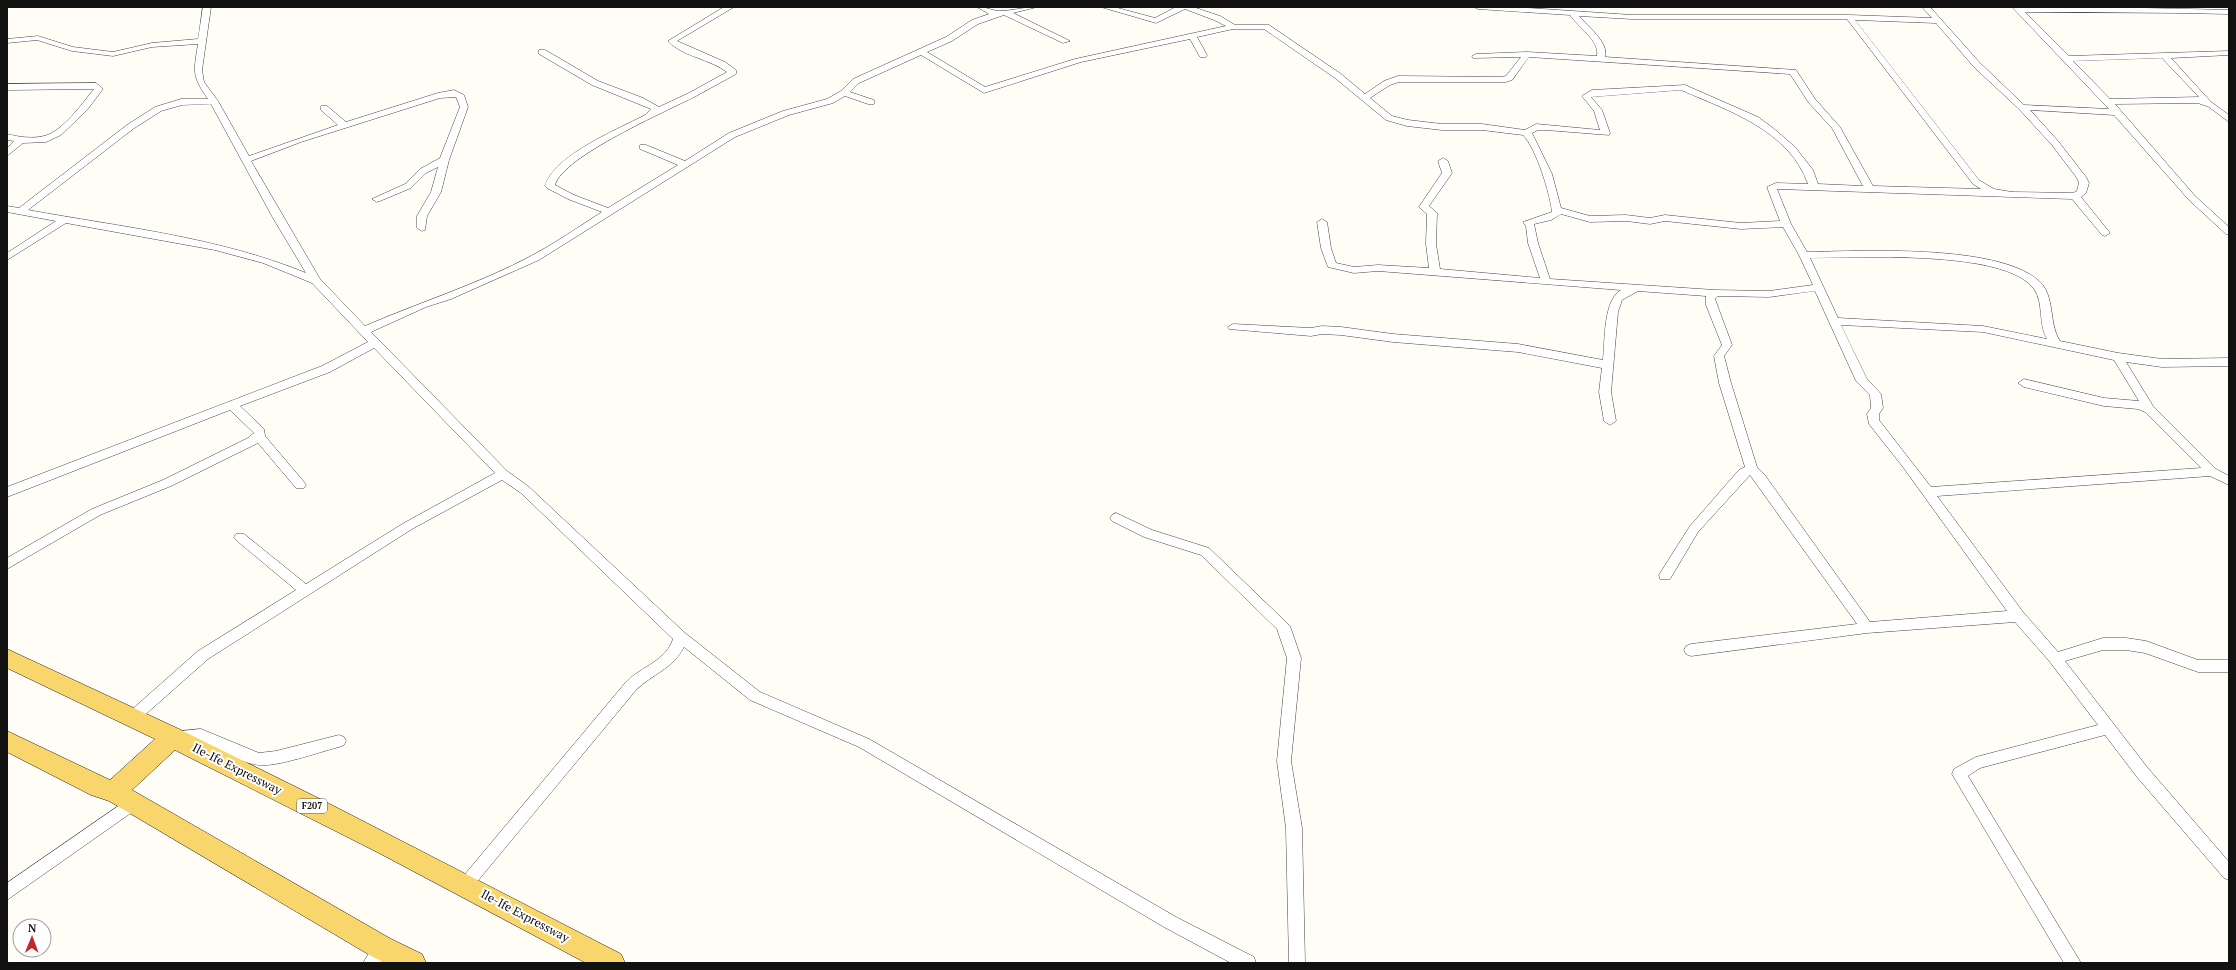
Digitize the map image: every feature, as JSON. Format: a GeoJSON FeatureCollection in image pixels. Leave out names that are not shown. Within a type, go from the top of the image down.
{"type":"FeatureCollection","features":[{"type":"Feature","properties":{"kind":"main road","name":"Ile-Ife Expressway"},"geometry":{"type":"LineString","coordinates":[[7,658],[133,717],[466,884],[612,963]]}},
{"type":"Feature","properties":{"kind":"main road"},"geometry":{"type":"LineString","coordinates":[[123,797],[173,737]]}},
{"type":"Feature","properties":{"kind":"main road"},"geometry":{"type":"LineString","coordinates":[[7,741],[99,788],[123,797],[376,956],[413,963]]}},
{"type":"Feature","properties":{"kind":"street"},"geometry":{"type":"LineString","coordinates":[[207,7],[198,76],[214,101],[246,160],[316,280],[363,332],[504,474],[525,490],[680,637],[755,696],[864,743],[1170,922],[1248,963]]}},
{"type":"Feature","properties":{"kind":"street"},"geometry":{"type":"LineString","coordinates":[[607,212],[598,206],[556,190],[550,186],[551,179],[554,174],[580,154],[634,126],[655,112],[686,99],[733,72],[722,64],[678,46],[672,41],[730,7]]}},
{"type":"Feature","properties":{"kind":"street"},"geometry":{"type":"LineString","coordinates":[[981,7],[996,14]]}},
{"type":"Feature","properties":{"kind":"street"},"geometry":{"type":"LineString","coordinates":[[363,332],[422,306],[454,295],[534,258],[732,135],[756,124],[830,101],[844,93],[856,81],[949,39],[975,22],[996,14],[1033,7]]}},
{"type":"Feature","properties":{"kind":"street"},"geometry":{"type":"LineString","coordinates":[[1105,7],[1156,21],[1181,10],[1180,7]]}},
{"type":"Feature","properties":{"kind":"street"},"geometry":{"type":"LineString","coordinates":[[1185,7],[1217,18],[1233,27]]}},
{"type":"Feature","properties":{"kind":"street"},"geometry":{"type":"LineString","coordinates":[[1478,7],[1547,11],[1574,15],[1639,17],[1850,17],[1939,21]]}},
{"type":"Feature","properties":{"kind":"street"},"geometry":{"type":"LineString","coordinates":[[1926,7],[1977,65],[2022,107],[2055,143],[2081,177],[2083,188],[2081,193],[2075,196],[2012,195],[1993,192],[1772,187],[1786,224],[1804,255],[1862,381],[1875,394],[1877,408],[1873,414],[1873,421],[1928,492],[2018,616],[2055,658],[2142,772],[2229,873]]}},
{"type":"Feature","properties":{"kind":"street"},"geometry":{"type":"LineString","coordinates":[[2219,7],[2228,12]]}},
{"type":"Feature","properties":{"kind":"street"},"geometry":{"type":"LineString","coordinates":[[2017,8],[2102,11],[2127,8],[2228,12]]}},
{"type":"Feature","properties":{"kind":"street"},"geometry":{"type":"LineString","coordinates":[[2017,8],[2108,102],[2192,198],[2229,232]]}},
{"type":"Feature","properties":{"kind":"street"},"geometry":{"type":"LineString","coordinates":[[1006,13],[1066,41]]}},
{"type":"Feature","properties":{"kind":"street"},"geometry":{"type":"LineString","coordinates":[[1574,15],[1577,20],[1594,35],[1602,54],[1600,59]]}},
{"type":"Feature","properties":{"kind":"street"},"geometry":{"type":"LineString","coordinates":[[1850,17],[1976,182],[1993,192]]}},
{"type":"Feature","properties":{"kind":"street"},"geometry":{"type":"LineString","coordinates":[[922,52],[984,90],[1032,74],[1109,53],[1193,37],[1233,27],[1266,27],[1294,44],[1338,76],[1388,118],[1407,123],[1442,127],[1482,127],[1526,133],[1530,137],[1554,191],[1557,210],[1557,214],[1554,216],[1528,222],[1531,226],[1533,243],[1546,282]]}},
{"type":"Feature","properties":{"kind":"street"},"geometry":{"type":"LineString","coordinates":[[1193,37],[1203,55]]}},
{"type":"Feature","properties":{"kind":"street"},"geometry":{"type":"LineString","coordinates":[[7,41],[38,38],[72,49],[109,54],[152,44],[202,41]]}},
{"type":"Feature","properties":{"kind":"street"},"geometry":{"type":"LineString","coordinates":[[542,52],[597,84],[631,95],[649,104],[655,108],[655,112]]}},
{"type":"Feature","properties":{"kind":"street"},"geometry":{"type":"LineString","coordinates":[[2067,59],[2163,54],[2229,53]]}},
{"type":"Feature","properties":{"kind":"street"},"geometry":{"type":"LineString","coordinates":[[1364,99],[1387,83],[1398,79],[1503,80],[1508,78],[1527,54]]}},
{"type":"Feature","properties":{"kind":"street"},"geometry":{"type":"LineString","coordinates":[[1476,56],[1527,54],[1793,72],[1812,101],[1836,127],[1870,189]]}},
{"type":"Feature","properties":{"kind":"street"},"geometry":{"type":"LineString","coordinates":[[2163,54],[2207,101],[2229,119]]}},
{"type":"Feature","properties":{"kind":"street"},"geometry":{"type":"LineString","coordinates":[[7,87],[98,87],[96,94],[84,108],[58,133],[46,139],[21,140],[7,137]]}},
{"type":"Feature","properties":{"kind":"street"},"geometry":{"type":"LineString","coordinates":[[1526,133],[1536,127],[1606,133],[1598,110],[1586,96],[1592,93],[1633,92],[1682,87],[1755,119],[1770,130],[1792,149],[1808,170],[1814,187]]}},
{"type":"Feature","properties":{"kind":"street"},"geometry":{"type":"LineString","coordinates":[[246,160],[344,125],[446,93],[460,96],[464,107],[444,160],[436,192],[422,216],[422,228]]}},
{"type":"Feature","properties":{"kind":"street"},"geometry":{"type":"LineString","coordinates":[[844,93],[871,102]]}},
{"type":"Feature","properties":{"kind":"street"},"geometry":{"type":"LineString","coordinates":[[21,211],[130,127],[158,109],[181,102],[214,101]]}},
{"type":"Feature","properties":{"kind":"street"},"geometry":{"type":"LineString","coordinates":[[2108,102],[2207,101]]}},
{"type":"Feature","properties":{"kind":"street"},"geometry":{"type":"LineString","coordinates":[[2022,107],[2116,112]]}},
{"type":"Feature","properties":{"kind":"street"},"geometry":{"type":"LineString","coordinates":[[324,108],[344,125]]}},
{"type":"Feature","properties":{"kind":"street"},"geometry":{"type":"LineString","coordinates":[[7,153],[21,140]]}},
{"type":"Feature","properties":{"kind":"street"},"geometry":{"type":"LineString","coordinates":[[643,146],[685,164]]}},
{"type":"Feature","properties":{"kind":"street"},"geometry":{"type":"LineString","coordinates":[[377,199],[408,186],[423,171],[444,160]]}},
{"type":"Feature","properties":{"kind":"street"},"geometry":{"type":"LineString","coordinates":[[1435,272],[1431,244],[1432,213],[1424,207],[1447,173],[1443,161]]}},
{"type":"Feature","properties":{"kind":"street"},"geometry":{"type":"LineString","coordinates":[[2075,196],[2105,233]]}},
{"type":"Feature","properties":{"kind":"street"},"geometry":{"type":"LineString","coordinates":[[7,209],[216,247],[267,261],[316,280]]}},
{"type":"Feature","properties":{"kind":"street"},"geometry":{"type":"LineString","coordinates":[[1557,210],[1590,219],[1626,218],[1650,221],[1665,218],[1741,226],[1786,224]]}},
{"type":"Feature","properties":{"kind":"street"},"geometry":{"type":"LineString","coordinates":[[7,256],[65,219]]}},
{"type":"Feature","properties":{"kind":"street"},"geometry":{"type":"LineString","coordinates":[[1322,222],[1326,248],[1332,265],[1354,270],[1378,268],[1510,277],[1546,282],[1715,293],[1769,294],[1819,287]]}},
{"type":"Feature","properties":{"kind":"street"},"geometry":{"type":"LineString","coordinates":[[1804,255],[1946,256],[2000,265],[2020,272],[2035,282],[2042,294],[2049,336],[2056,343]]}},
{"type":"Feature","properties":{"kind":"street"},"geometry":{"type":"LineString","coordinates":[[1610,421],[1606,392],[1607,365],[1615,299],[1623,292],[1637,288]]}},
{"type":"Feature","properties":{"kind":"street"},"geometry":{"type":"LineString","coordinates":[[1715,293],[1710,298],[1711,305],[1727,345],[1719,356],[1752,470],[1760,477],[1867,628]]}},
{"type":"Feature","properties":{"kind":"street"},"geometry":{"type":"LineString","coordinates":[[1834,321],[1983,329],[2118,357],[2162,364],[2229,362]]}},
{"type":"Feature","properties":{"kind":"street"},"geometry":{"type":"LineString","coordinates":[[1233,327],[1311,332],[1322,330],[1341,331],[1393,338],[1518,348],[1607,365]]}},
{"type":"Feature","properties":{"kind":"street"},"geometry":{"type":"LineString","coordinates":[[7,492],[326,369],[374,343]]}},
{"type":"Feature","properties":{"kind":"street"},"geometry":{"type":"LineString","coordinates":[[2118,357],[2149,409],[2212,472],[2229,481]]}},
{"type":"Feature","properties":{"kind":"street"},"geometry":{"type":"LineString","coordinates":[[2024,383],[2104,402],[2140,405],[2149,409]]}},
{"type":"Feature","properties":{"kind":"street"},"geometry":{"type":"LineString","coordinates":[[233,406],[260,432],[259,436],[300,485]]}},
{"type":"Feature","properties":{"kind":"street"},"geometry":{"type":"LineString","coordinates":[[7,564],[96,512],[167,483],[252,442],[259,436]]}},
{"type":"Feature","properties":{"kind":"street"},"geometry":{"type":"LineString","coordinates":[[1665,575],[1694,529],[1743,473],[1752,470]]}},
{"type":"Feature","properties":{"kind":"street"},"geometry":{"type":"LineString","coordinates":[[1928,492],[2212,472]]}},
{"type":"Feature","properties":{"kind":"street"},"geometry":{"type":"LineString","coordinates":[[133,717],[203,655],[408,526],[504,474]]}},
{"type":"Feature","properties":{"kind":"street"},"geometry":{"type":"LineString","coordinates":[[1116,518],[1148,534],[1205,550],[1283,626],[1294,658],[1284,761],[1294,828],[1297,963]]}},
{"type":"Feature","properties":{"kind":"street"},"geometry":{"type":"LineString","coordinates":[[240,537],[306,591]]}},
{"type":"Feature","properties":{"kind":"street"},"geometry":{"type":"LineString","coordinates":[[1691,650],[1867,628],[2018,616]]}},
{"type":"Feature","properties":{"kind":"street"},"geometry":{"type":"LineString","coordinates":[[466,884],[591,736],[632,684],[673,655],[680,637]]}},
{"type":"Feature","properties":{"kind":"street"},"geometry":{"type":"LineString","coordinates":[[2055,658],[2103,644],[2126,644],[2146,647],[2198,666],[2229,666]]}},
{"type":"Feature","properties":{"kind":"street"},"geometry":{"type":"LineString","coordinates":[[2073,963],[1959,774],[1976,763],[2109,728]]}},
{"type":"Feature","properties":{"kind":"street"},"geometry":{"type":"LineString","coordinates":[[173,737],[201,736],[244,755],[260,759],[276,757],[339,741]]}},
{"type":"Feature","properties":{"kind":"street"},"geometry":{"type":"LineString","coordinates":[[7,892],[123,797]]}}]}
